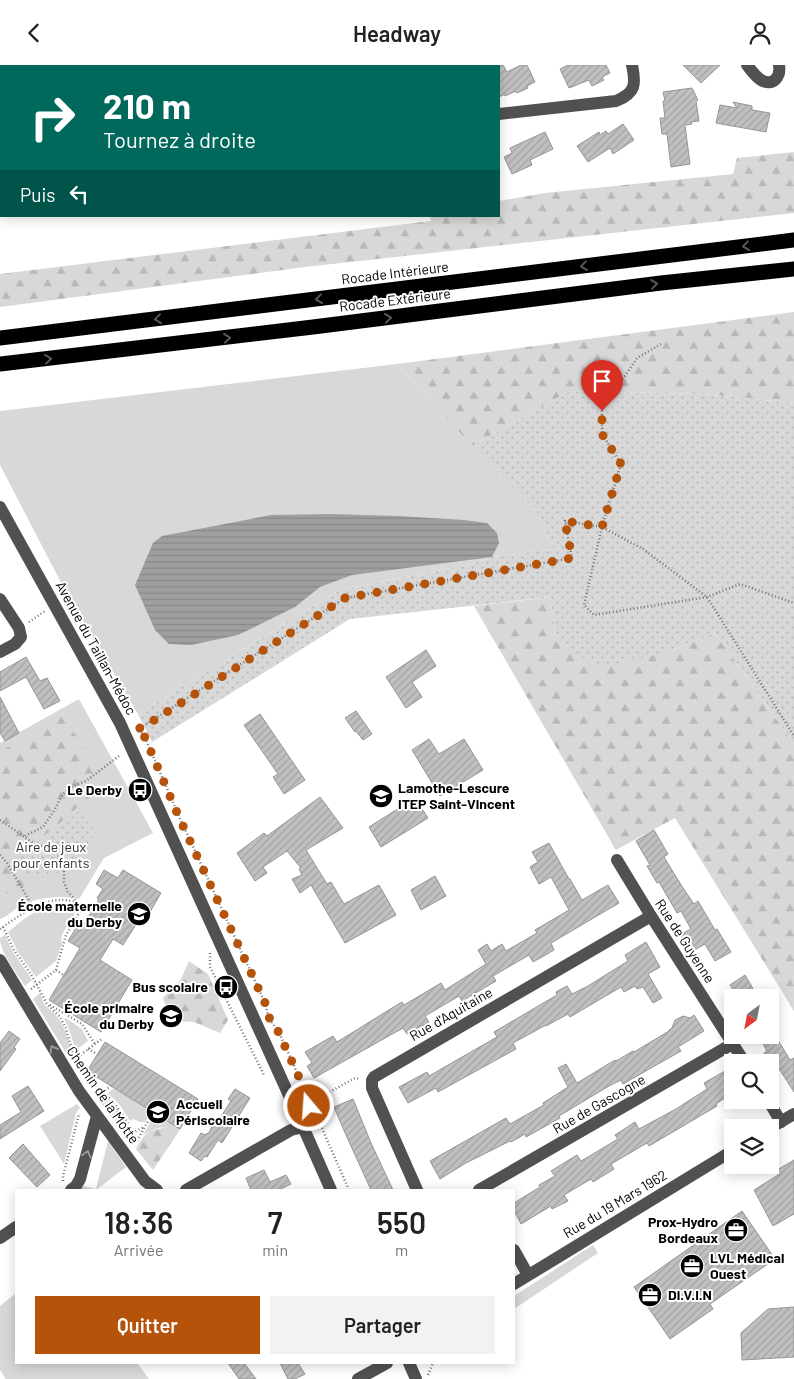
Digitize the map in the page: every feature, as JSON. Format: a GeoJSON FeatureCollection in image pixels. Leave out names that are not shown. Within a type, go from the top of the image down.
{"type":"FeatureCollection","features":[{"type":"Feature","properties":{"kind":"highway","name":"Rocade Intérieure"},"geometry":{"type":"LineString","coordinates":[[0,339],[794,241]]}},
{"type":"Feature","properties":{"kind":"highway","name":"Rocade Extérieure"},"geometry":{"type":"LineString","coordinates":[[0,364],[661,283],[794,269]]}},
{"type":"Feature","properties":{"kind":"street"},"geometry":{"type":"LineString","coordinates":[[500,114],[616,101],[627,97],[632,90],[635,80],[632,65]]}},
{"type":"Feature","properties":{"kind":"street"},"geometry":{"type":"LineString","coordinates":[[747,65],[760,79],[769,83],[779,76],[779,65]]}},
{"type":"Feature","properties":{"kind":"street","name":"Avenue du Taillan-Médoc"},"geometry":{"type":"LineString","coordinates":[[0,507],[56,605],[126,736],[331,1189]]}},
{"type":"Feature","properties":{"kind":"street"},"geometry":{"type":"LineString","coordinates":[[0,599],[19,628],[20,637],[14,644],[0,652]]}},
{"type":"Feature","properties":{"kind":"street","name":"Rue de Guyenne"},"geometry":{"type":"LineString","coordinates":[[617,860],[724,1028]]}},
{"type":"Feature","properties":{"kind":"street","name":"Rue d'Aquitaine"},"geometry":{"type":"LineString","coordinates":[[372,1080],[377,1074],[651,916]]}},
{"type":"Feature","properties":{"kind":"street","name":"Chemin de la Motte"},"geometry":{"type":"LineString","coordinates":[[0,960],[79,1091],[145,1181],[155,1189]]}},
{"type":"Feature","properties":{"kind":"street","name":"Rue de Gascogne"},"geometry":{"type":"LineString","coordinates":[[481,1189],[732,1044]]}},
{"type":"Feature","properties":{"kind":"street"},"geometry":{"type":"LineString","coordinates":[[372,1080],[372,1088],[418,1189]]}},
{"type":"Feature","properties":{"kind":"street"},"geometry":{"type":"LineString","coordinates":[[779,1123],[794,1114]]}},
{"type":"Feature","properties":{"kind":"street"},"geometry":{"type":"LineString","coordinates":[[67,1187],[76,1186],[80,1179],[97,1115]]}},
{"type":"Feature","properties":{"kind":"street"},"geometry":{"type":"LineString","coordinates":[[188,1189],[291,1129],[303,1127]]}},
{"type":"Feature","properties":{"kind":"street","name":"Rue du 19 Mars 1962"},"geometry":{"type":"LineString","coordinates":[[515,1283],[724,1156]]}},
{"type":"Feature","properties":{"kind":"street"},"geometry":{"type":"LineString","coordinates":[[0,1238],[15,1228]]}},
{"type":"Feature","properties":{"kind":"street"},"geometry":{"type":"LineString","coordinates":[[515,1252],[528,1275]]}},
{"type":"Feature","properties":{"kind":"street"},"geometry":{"type":"LineString","coordinates":[[358,1379],[385,1364]]}},
{"type":"Feature","properties":{"kind":"street"},"geometry":{"type":"LineString","coordinates":[[409,1364],[416,1379]]}},
{"type":"Feature","properties":{"kind":"path"},"geometry":{"type":"LineString","coordinates":[[661,344],[637,358],[602,411],[602,434],[621,464],[602,527],[584,605],[594,615],[707,597],[740,584],[794,603]]}},
{"type":"Feature","properties":{"kind":"path"},"geometry":{"type":"LineString","coordinates":[[308,1104],[308,1097],[178,815],[143,733],[136,730],[345,598],[572,558],[565,521],[602,527],[643,549],[707,597],[794,736]]}},
{"type":"Feature","properties":{"kind":"path"},"geometry":{"type":"LineString","coordinates":[[19,628],[56,605]]}},
{"type":"Feature","properties":{"kind":"path"},"geometry":{"type":"LineString","coordinates":[[25,836],[43,827],[62,795],[73,786],[86,781],[119,756]]}},
{"type":"Feature","properties":{"kind":"path"},"geometry":{"type":"LineString","coordinates":[[0,820],[36,845],[53,848],[64,863],[64,882],[68,892],[77,903]]}},
{"type":"Feature","properties":{"kind":"path"},"geometry":{"type":"LineString","coordinates":[[0,855],[7,863],[33,907]]}},
{"type":"Feature","properties":{"kind":"path"},"geometry":{"type":"LineString","coordinates":[[80,1067],[75,1059],[66,1028],[60,1017],[47,1003],[2,928],[33,907],[48,902],[64,901],[77,903],[93,910]]}},
{"type":"Feature","properties":{"kind":"path"},"geometry":{"type":"LineString","coordinates":[[22,995],[56,970],[66,935],[83,905]]}},
{"type":"Feature","properties":{"kind":"path"},"geometry":{"type":"LineString","coordinates":[[56,970],[65,976]]}},
{"type":"Feature","properties":{"kind":"path"},"geometry":{"type":"LineString","coordinates":[[47,1003],[82,1024],[95,1044]]}},
{"type":"Feature","properties":{"kind":"path"},"geometry":{"type":"LineString","coordinates":[[63,1067],[103,1038]]}},
{"type":"Feature","properties":{"kind":"path"},"geometry":{"type":"LineString","coordinates":[[88,1049],[98,1054]]}},
{"type":"Feature","properties":{"kind":"path"},"geometry":{"type":"LineString","coordinates":[[85,1074],[119,1108],[137,1141],[153,1112]]}},
{"type":"Feature","properties":{"kind":"path"},"geometry":{"type":"LineString","coordinates":[[308,1104],[356,1078],[372,1080]]}},
{"type":"Feature","properties":{"kind":"path"},"geometry":{"type":"LineString","coordinates":[[292,1101],[308,1104],[314,1110],[349,1189]]}},
{"type":"Feature","properties":{"kind":"path"},"geometry":{"type":"LineString","coordinates":[[67,1187],[63,1176],[77,1117],[87,1102]]}},
{"type":"Feature","properties":{"kind":"path"},"geometry":{"type":"LineString","coordinates":[[116,1141],[145,1126]]}},
{"type":"Feature","properties":{"kind":"path"},"geometry":{"type":"LineString","coordinates":[[429,1379],[428,1376],[433,1364]]}},
{"type":"Feature","properties":{"kind":"green space"},"geometry":{"type":"Polygon","coordinates":[[[794,152],[794,213],[305,267],[0,307],[0,274],[431,221],[430,217],[500,217],[500,201],[545,193],[733,174],[737,158],[794,152]]]}},
{"type":"Feature","properties":{"kind":"green space"},"geometry":{"type":"Polygon","coordinates":[[[794,312],[794,403],[703,394],[570,391],[472,446],[397,364],[794,312]]]}},
{"type":"Feature","properties":{"kind":"green space"},"geometry":{"type":"Polygon","coordinates":[[[397,364],[472,446],[537,512],[553,549],[492,557],[471,564],[340,590],[138,714],[69,598],[0,465],[0,411],[397,364]]]}},
{"type":"Feature","properties":{"kind":"green space"},"geometry":{"type":"Polygon","coordinates":[[[570,391],[703,394],[794,403],[794,744],[715,633],[664,653],[595,668],[556,635],[550,597],[350,619],[152,742],[138,714],[340,590],[471,564],[492,557],[553,549],[537,512],[472,446],[570,391]]]}},
{"type":"Feature","properties":{"kind":"green space"},"geometry":{"type":"Polygon","coordinates":[[[550,597],[556,635],[664,653],[715,633],[794,744],[794,1011],[675,818],[616,850],[474,606],[550,597]]]}},
{"type":"Feature","properties":{"kind":"green space"},"geometry":{"type":"Polygon","coordinates":[[[79,699],[153,833],[104,858],[79,899],[55,897],[40,899],[17,908],[0,919],[0,743],[79,699]]]}},
{"type":"Feature","properties":{"kind":"green space"},"geometry":{"type":"Polygon","coordinates":[[[60,715],[89,752],[98,791],[51,831],[17,851],[14,867],[26,881],[36,887],[17,902],[0,888],[0,751],[28,737],[60,715]]]}},
{"type":"Feature","properties":{"kind":"green space","name":"Aire de jeux pour enfants"},"geometry":{"type":"Polygon","coordinates":[[[79,811],[96,832],[79,858],[58,873],[38,878],[24,874],[17,861],[20,851],[54,833],[79,811]]]}},
{"type":"Feature","properties":{"kind":"green space"},"geometry":{"type":"Polygon","coordinates":[[[70,904],[79,907],[61,938],[62,944],[56,961],[36,977],[18,952],[8,932],[36,912],[51,906],[70,904]]]}},
{"type":"Feature","properties":{"kind":"green space"},"geometry":{"type":"Polygon","coordinates":[[[5,935],[13,952],[32,980],[25,986],[3,950],[0,938],[5,935]]]}},
{"type":"Feature","properties":{"kind":"green space"},"geometry":{"type":"Polygon","coordinates":[[[189,961],[208,974],[228,1020],[220,1033],[194,1022],[171,1021],[163,998],[180,981],[189,961]]]}},
{"type":"Feature","properties":{"kind":"green space"},"geometry":{"type":"Polygon","coordinates":[[[40,993],[44,1004],[61,1022],[66,1032],[72,1053],[68,1056],[33,999],[40,993]]]}},
{"type":"Feature","properties":{"kind":"green space"},"geometry":{"type":"Polygon","coordinates":[[[66,1018],[82,1029],[88,1041],[76,1050],[64,1019],[66,1018]]]}},
{"type":"Feature","properties":{"kind":"green space"},"geometry":{"type":"Polygon","coordinates":[[[114,1088],[152,1112],[145,1122],[133,1119],[130,1121],[119,1104],[108,1093],[114,1088]]]}},
{"type":"Feature","properties":{"kind":"green space"},"geometry":{"type":"Polygon","coordinates":[[[106,1095],[117,1107],[127,1124],[121,1129],[99,1101],[106,1095]]]}},
{"type":"Feature","properties":{"kind":"green space"},"geometry":{"type":"Polygon","coordinates":[[[77,1104],[80,1108],[76,1113],[64,1164],[40,1126],[77,1104]]]}},
{"type":"Feature","properties":{"kind":"green space"},"geometry":{"type":"Polygon","coordinates":[[[155,1114],[180,1129],[179,1131],[161,1128],[143,1135],[155,1114]]]}},
{"type":"Feature","properties":{"kind":"green space"},"geometry":{"type":"Polygon","coordinates":[[[167,1127],[179,1131],[153,1170],[136,1149],[148,1133],[167,1127]]]}},
{"type":"Feature","properties":{"kind":"green space"},"geometry":{"type":"Polygon","coordinates":[[[108,1141],[126,1167],[96,1189],[108,1141]]]}},
{"type":"Feature","properties":{"kind":"green space"},"geometry":{"type":"Polygon","coordinates":[[[84,1186],[96,1189],[80,1189],[84,1186]]]}},
{"type":"Feature","properties":{"kind":"green space"},"geometry":{"type":"Polygon","coordinates":[[[593,1245],[598,1253],[515,1308],[515,1295],[593,1245]]]}},
{"type":"Feature","properties":{"kind":"green space"},"geometry":{"type":"Polygon","coordinates":[[[15,1294],[15,1364],[138,1364],[149,1379],[6,1379],[0,1370],[0,1306],[15,1294]]]}},
{"type":"Feature","properties":{"kind":"shaded area"},"geometry":{"type":"Polygon","coordinates":[[[271,515],[398,516],[487,523],[497,533],[499,543],[492,557],[352,575],[320,587],[295,607],[238,635],[191,645],[169,644],[155,630],[135,585],[153,543],[162,536],[271,515]]]}},
{"type":"Feature","properties":{"kind":"building"},"geometry":{"type":"Polygon","coordinates":[[[500,65],[503,65],[507,72],[521,65],[527,65],[535,82],[517,93],[516,91],[505,96],[505,94],[500,96],[500,65]]]}},
{"type":"Feature","properties":{"kind":"building"},"geometry":{"type":"Polygon","coordinates":[[[568,65],[606,65],[610,73],[602,77],[604,80],[592,86],[589,80],[569,88],[560,69],[568,65]]]}},
{"type":"Feature","properties":{"kind":"building"},"geometry":{"type":"Polygon","coordinates":[[[683,65],[720,65],[701,83],[683,65]]]}},
{"type":"Feature","properties":{"kind":"building"},"geometry":{"type":"Polygon","coordinates":[[[692,88],[698,100],[696,101],[699,121],[685,125],[690,164],[671,167],[667,134],[662,134],[660,118],[665,118],[663,92],[692,88]]]}},
{"type":"Feature","properties":{"kind":"building"},"geometry":{"type":"Polygon","coordinates":[[[733,102],[752,106],[752,110],[770,113],[766,132],[716,123],[720,105],[737,108],[733,102]]]}},
{"type":"Feature","properties":{"kind":"building"},"geometry":{"type":"Polygon","coordinates":[[[623,124],[634,140],[613,154],[610,148],[588,162],[577,146],[599,132],[600,135],[606,131],[608,134],[623,124]]]}},
{"type":"Feature","properties":{"kind":"building"},"geometry":{"type":"Polygon","coordinates":[[[545,132],[553,149],[530,160],[532,165],[512,174],[504,157],[512,153],[510,148],[545,132]]]}},
{"type":"Feature","properties":{"kind":"building"},"geometry":{"type":"Polygon","coordinates":[[[426,650],[436,666],[412,682],[422,697],[406,708],[386,677],[426,650]]]}},
{"type":"Feature","properties":{"kind":"building"},"geometry":{"type":"Polygon","coordinates":[[[26,657],[40,681],[47,678],[60,701],[44,709],[26,677],[0,691],[0,672],[26,657]]]}},
{"type":"Feature","properties":{"kind":"building"},"geometry":{"type":"Polygon","coordinates":[[[0,697],[19,733],[5,741],[0,733],[0,697]]]}},
{"type":"Feature","properties":{"kind":"building"},"geometry":{"type":"Polygon","coordinates":[[[356,711],[372,734],[363,740],[345,718],[356,711]]]}},
{"type":"Feature","properties":{"kind":"building"},"geometry":{"type":"Polygon","coordinates":[[[260,714],[305,780],[284,794],[273,777],[278,774],[244,725],[260,714]]]}},
{"type":"Feature","properties":{"kind":"building"},"geometry":{"type":"Polygon","coordinates":[[[429,739],[439,754],[464,739],[483,770],[440,796],[412,750],[429,739]]]}},
{"type":"Feature","properties":{"kind":"building"},"geometry":{"type":"Polygon","coordinates":[[[320,797],[343,828],[306,850],[327,884],[331,882],[344,904],[379,885],[396,915],[345,943],[311,885],[300,893],[292,879],[302,875],[299,869],[301,868],[287,851],[263,867],[267,873],[255,881],[237,853],[264,833],[267,836],[320,797]]]}},
{"type":"Feature","properties":{"kind":"building"},"geometry":{"type":"Polygon","coordinates":[[[415,798],[428,818],[381,847],[369,827],[415,798]]]}},
{"type":"Feature","properties":{"kind":"building"},"geometry":{"type":"Polygon","coordinates":[[[654,830],[668,854],[664,857],[683,888],[694,904],[698,901],[731,952],[715,961],[705,944],[691,952],[680,935],[691,929],[681,911],[677,913],[659,882],[657,883],[647,866],[650,865],[636,841],[654,830]]]}},
{"type":"Feature","properties":{"kind":"building"},"geometry":{"type":"Polygon","coordinates":[[[549,843],[582,900],[608,885],[619,903],[551,943],[554,950],[549,953],[533,962],[529,955],[493,976],[496,981],[462,1001],[459,996],[425,1016],[429,1022],[407,1034],[403,1028],[314,1078],[307,1066],[312,1063],[305,1052],[333,1036],[337,1042],[402,1002],[404,1005],[441,983],[445,990],[486,964],[478,950],[487,944],[491,951],[502,944],[506,951],[537,933],[535,930],[569,910],[551,877],[539,884],[530,867],[538,862],[532,852],[549,843]]]}},
{"type":"Feature","properties":{"kind":"building"},"geometry":{"type":"Polygon","coordinates":[[[104,870],[118,878],[123,870],[161,893],[150,912],[146,909],[123,945],[113,939],[100,960],[132,980],[101,1032],[49,1000],[80,948],[68,941],[76,928],[80,931],[99,899],[97,898],[103,889],[96,884],[104,870]]]}},
{"type":"Feature","properties":{"kind":"building"},"geometry":{"type":"Polygon","coordinates":[[[435,876],[446,896],[421,910],[411,890],[435,876]]]}},
{"type":"Feature","properties":{"kind":"building"},"geometry":{"type":"Polygon","coordinates":[[[646,942],[660,967],[648,974],[662,998],[653,1003],[643,987],[637,989],[635,986],[624,992],[621,987],[570,1017],[568,1014],[513,1043],[516,1049],[438,1092],[436,1088],[408,1103],[399,1087],[427,1072],[429,1076],[497,1037],[494,1032],[557,995],[556,992],[567,986],[572,994],[588,986],[628,961],[625,955],[646,942]]]}},
{"type":"Feature","properties":{"kind":"building"},"geometry":{"type":"Polygon","coordinates":[[[745,975],[753,989],[733,989],[730,985],[745,975]]]}},
{"type":"Feature","properties":{"kind":"building"},"geometry":{"type":"Polygon","coordinates":[[[694,1015],[704,1031],[678,1047],[681,1051],[623,1084],[621,1080],[609,1086],[559,1116],[560,1118],[526,1137],[525,1134],[510,1141],[466,1163],[440,1179],[430,1161],[506,1118],[510,1124],[544,1105],[543,1103],[568,1087],[558,1068],[566,1064],[577,1083],[669,1031],[675,1020],[683,1016],[690,1018],[694,1015]]]}},
{"type":"Feature","properties":{"kind":"building"},"geometry":{"type":"Polygon","coordinates":[[[9,1031],[20,1039],[14,1047],[16,1049],[0,1071],[0,1043],[9,1031]]]}},
{"type":"Feature","properties":{"kind":"building"},"geometry":{"type":"Polygon","coordinates":[[[105,1042],[198,1099],[180,1129],[87,1071],[105,1042]]]}},
{"type":"Feature","properties":{"kind":"building"},"geometry":{"type":"Polygon","coordinates":[[[779,1042],[790,1060],[794,1058],[794,1092],[779,1069],[779,1054],[765,1054],[767,1051],[763,1044],[779,1044],[779,1042]]]}},
{"type":"Feature","properties":{"kind":"building"},"geometry":{"type":"Polygon","coordinates":[[[724,1072],[724,1098],[716,1104],[717,1106],[649,1146],[647,1143],[611,1164],[614,1169],[593,1182],[591,1179],[564,1195],[568,1201],[552,1209],[551,1206],[521,1224],[515,1212],[515,1202],[555,1176],[551,1171],[577,1155],[581,1161],[618,1139],[615,1135],[635,1122],[639,1129],[676,1109],[707,1089],[704,1083],[724,1072]]]}},
{"type":"Feature","properties":{"kind":"building"},"geometry":{"type":"Polygon","coordinates":[[[28,1086],[44,1111],[0,1139],[0,1125],[21,1112],[12,1096],[28,1086]]]}},
{"type":"Feature","properties":{"kind":"building"},"geometry":{"type":"Polygon","coordinates":[[[235,1089],[250,1098],[222,1143],[218,1140],[207,1157],[205,1156],[201,1161],[189,1153],[201,1133],[208,1134],[214,1123],[216,1124],[231,1101],[228,1099],[235,1089]]]}},
{"type":"Feature","properties":{"kind":"building"},"geometry":{"type":"Polygon","coordinates":[[[353,1099],[393,1189],[371,1189],[334,1107],[353,1099]]]}},
{"type":"Feature","properties":{"kind":"building"},"geometry":{"type":"Polygon","coordinates":[[[23,1144],[50,1175],[37,1187],[9,1158],[23,1144]]]}},
{"type":"Feature","properties":{"kind":"building"},"geometry":{"type":"Polygon","coordinates":[[[794,1160],[794,1214],[773,1226],[754,1190],[778,1175],[779,1169],[794,1160]]]}},
{"type":"Feature","properties":{"kind":"building"},"geometry":{"type":"Polygon","coordinates":[[[264,1170],[270,1182],[286,1175],[291,1184],[281,1189],[251,1189],[246,1178],[264,1170]]]}},
{"type":"Feature","properties":{"kind":"building"},"geometry":{"type":"Polygon","coordinates":[[[742,1211],[775,1259],[710,1304],[713,1309],[670,1339],[634,1287],[742,1211]]]}},
{"type":"Feature","properties":{"kind":"building"},"geometry":{"type":"Polygon","coordinates":[[[794,1307],[794,1357],[742,1360],[741,1333],[768,1309],[794,1307]]]}},
{"type":"Feature","properties":{"kind":"building"},"geometry":{"type":"Polygon","coordinates":[[[229,1364],[245,1364],[256,1379],[239,1379],[229,1364]]]}},
{"type":"Feature","properties":{"kind":"building"},"geometry":{"type":"Polygon","coordinates":[[[280,1364],[299,1364],[305,1374],[295,1379],[288,1379],[280,1364]]]}},
{"type":"Feature","properties":{"kind":"place","name":"Le Derby"},"geometry":{"type":"Point","coordinates":[140,790]}},
{"type":"Feature","properties":{"kind":"place","name":"Lamothe-Lescure ITEP Saint-Vincent"},"geometry":{"type":"Point","coordinates":[381,796]}},
{"type":"Feature","properties":{"kind":"place","name":"École maternelle du Derby"},"geometry":{"type":"Point","coordinates":[139,914]}},
{"type":"Feature","properties":{"kind":"place","name":"Bus scolaire"},"geometry":{"type":"Point","coordinates":[226,987]}},
{"type":"Feature","properties":{"kind":"place","name":"École primaire du Derby"},"geometry":{"type":"Point","coordinates":[171,1016]}},
{"type":"Feature","properties":{"kind":"place","name":"Accueil Périscolaire"},"geometry":{"type":"Point","coordinates":[158,1112]}},
{"type":"Feature","properties":{"kind":"place","name":"Prox-Hydro Bordeaux"},"geometry":{"type":"Point","coordinates":[736,1230]}},
{"type":"Feature","properties":{"kind":"place","name":"LVL Médical Ouest"},"geometry":{"type":"Point","coordinates":[692,1266]}},
{"type":"Feature","properties":{"kind":"place","name":"Di.V.I.N"},"geometry":{"type":"Point","coordinates":[650,1295]}},
{"type":"Feature","properties":{"kind":"route"},"geometry":{"type":"LineString","coordinates":[[309,1106],[308,1097],[178,815],[143,733],[136,730],[345,598],[572,558],[565,521],[602,527],[621,464],[602,434],[602,411]]}}]}
